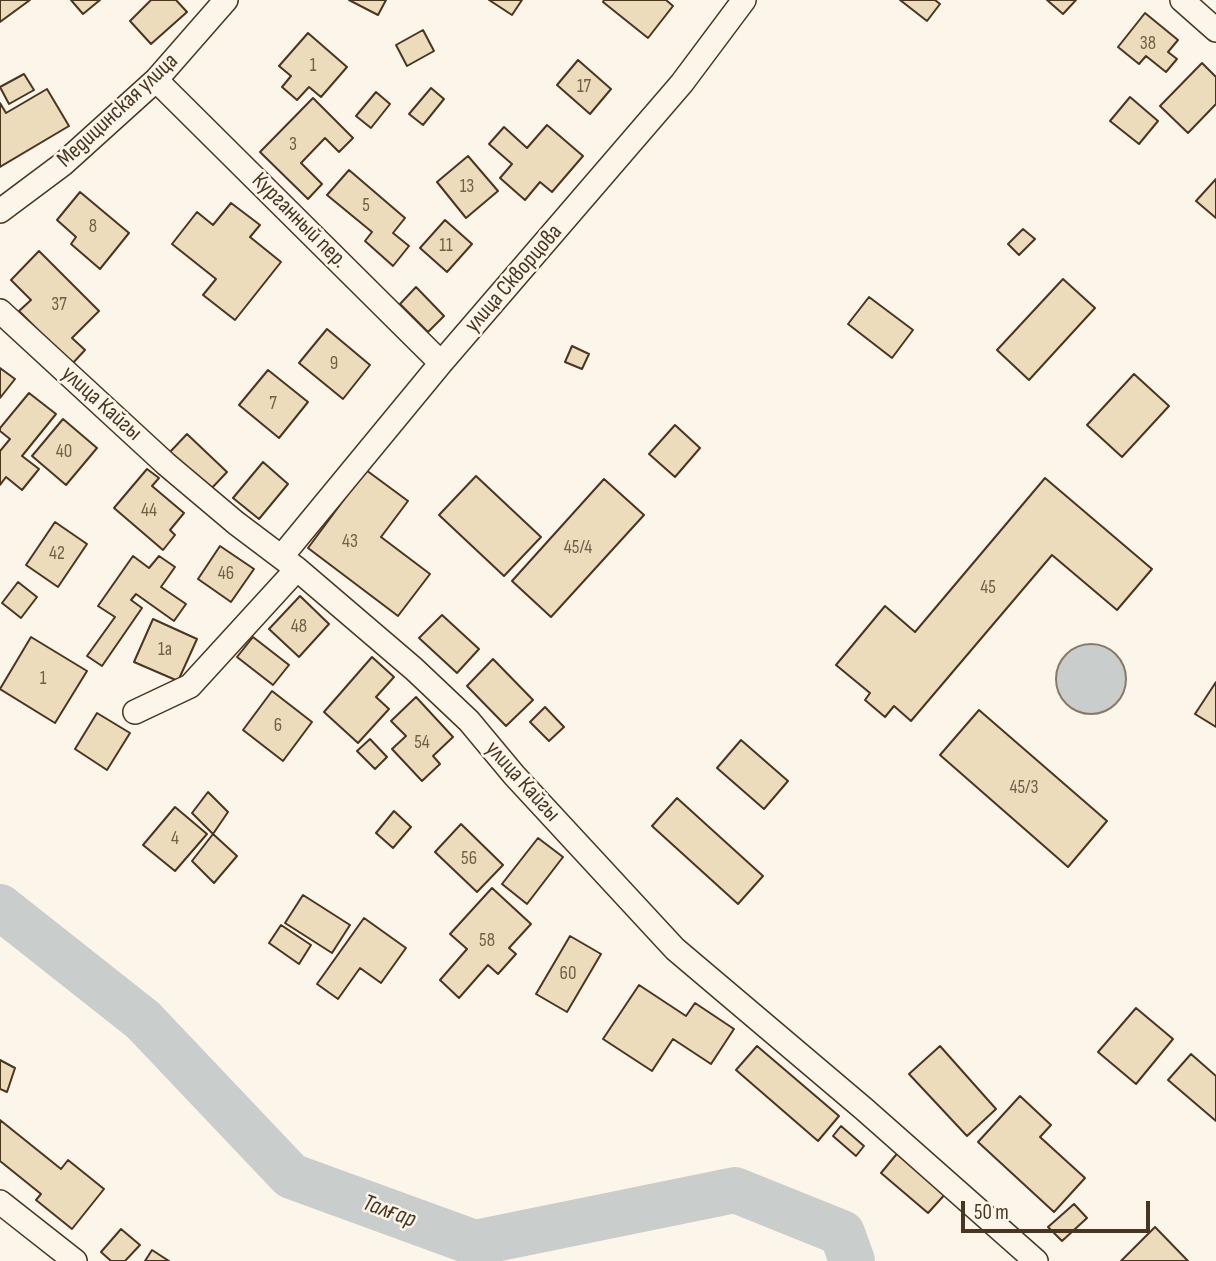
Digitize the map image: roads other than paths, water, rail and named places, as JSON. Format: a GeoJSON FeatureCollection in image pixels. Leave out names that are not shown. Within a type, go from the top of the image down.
{"type":"FeatureCollection","features":[{"type":"Feature","properties":{"kind":"street","name":"Медицинская улица"},"geometry":{"type":"LineString","coordinates":[[0,211],[63,164],[156,80],[226,0]]}},
{"type":"Feature","properties":{"kind":"street","name":"улица Скворцова"},"geometry":{"type":"LineString","coordinates":[[135,712],[190,686],[289,563],[441,363],[682,83],[744,0]]}},
{"type":"Feature","properties":{"kind":"street"},"geometry":{"type":"LineString","coordinates":[[1182,0],[1216,30]]}},
{"type":"Feature","properties":{"kind":"street","name":"Курганный пер."},"geometry":{"type":"LineString","coordinates":[[156,80],[441,363]]}},
{"type":"Feature","properties":{"kind":"street","name":"улица Кайгы"},"geometry":{"type":"LineString","coordinates":[[0,311],[166,464],[414,669],[469,721],[514,775],[675,949],[864,1109],[1036,1261]]}},
{"type":"Feature","properties":{"kind":"street"},"geometry":{"type":"LineString","coordinates":[[0,1202],[64,1258]]}},
{"type":"Feature","properties":{"kind":"waterway","name":"Талғар"},"geometry":{"type":"LineString","coordinates":[[0,907],[143,1020],[291,1176],[475,1243],[735,1190],[842,1233],[852,1261]]}}]}
